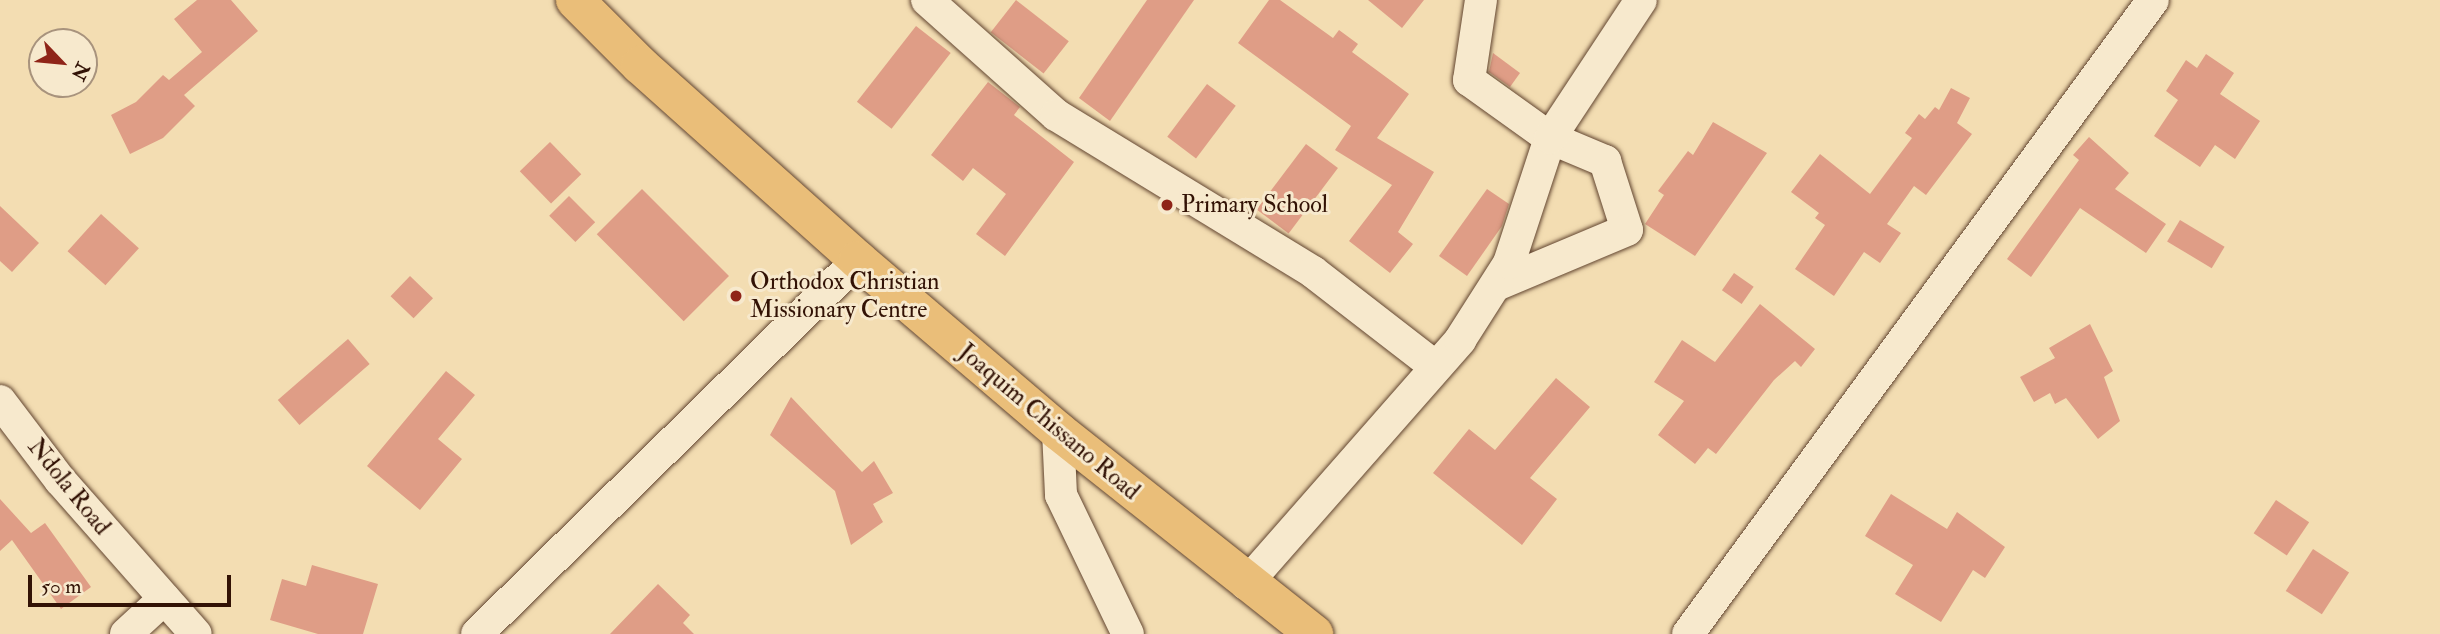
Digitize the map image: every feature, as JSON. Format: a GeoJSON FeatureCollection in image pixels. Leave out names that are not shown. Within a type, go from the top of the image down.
{"type":"FeatureCollection","features":[{"type":"Feature","properties":{"kind":"highway","name":"Joaquim Chissano Road"},"geometry":{"type":"LineString","coordinates":[[575,0],[858,260],[1058,431],[1245,584],[1314,634]]}},
{"type":"Feature","properties":{"kind":"street"},"geometry":{"type":"LineString","coordinates":[[927,0],[1056,115],[1313,272],[1436,367]]}},
{"type":"Feature","properties":{"kind":"street"},"geometry":{"type":"LineString","coordinates":[[1481,0],[1469,80],[1550,138],[1605,161],[1627,230],[1496,285]]}},
{"type":"Feature","properties":{"kind":"street"},"geometry":{"type":"LineString","coordinates":[[1245,584],[1436,367],[1496,285],[1509,263],[1550,138],[1641,0]]}},
{"type":"Feature","properties":{"kind":"street"},"geometry":{"type":"LineString","coordinates":[[1688,634],[2153,0]]}},
{"type":"Feature","properties":{"kind":"street"},"geometry":{"type":"LineString","coordinates":[[477,634],[858,260]]}},
{"type":"Feature","properties":{"kind":"street","name":"Ndola Road"},"geometry":{"type":"LineString","coordinates":[[0,401],[196,634]]}},
{"type":"Feature","properties":{"kind":"street"},"geometry":{"type":"LineString","coordinates":[[1058,431],[1061,495],[1128,634]]}},
{"type":"Feature","properties":{"kind":"street"},"geometry":{"type":"LineString","coordinates":[[126,634],[164,599]]}},
{"type":"Feature","properties":{"kind":"building"},"geometry":{"type":"Polygon","coordinates":[[[197,0],[231,0],[258,31],[184,95],[195,106],[163,138],[130,154],[111,115],[136,102],[163,75],[169,80],[202,52],[174,19],[197,0]]]}},
{"type":"Feature","properties":{"kind":"building"},"geometry":{"type":"Polygon","coordinates":[[[1016,0],[1069,41],[1044,74],[991,32],[1016,0]]]}},
{"type":"Feature","properties":{"kind":"building"},"geometry":{"type":"Polygon","coordinates":[[[1147,0],[1194,0],[1110,121],[1079,98],[1147,0]]]}},
{"type":"Feature","properties":{"kind":"building"},"geometry":{"type":"Polygon","coordinates":[[[1269,0],[1280,0],[1333,38],[1339,30],[1358,44],[1352,52],[1409,94],[1377,138],[1434,172],[1398,232],[1413,244],[1390,273],[1349,241],[1392,185],[1335,150],[1351,126],[1238,43],[1269,0]]]}},
{"type":"Feature","properties":{"kind":"building"},"geometry":{"type":"Polygon","coordinates":[[[1368,0],[1424,0],[1402,28],[1368,0]]]}},
{"type":"Feature","properties":{"kind":"building"},"geometry":{"type":"Polygon","coordinates":[[[916,26],[951,53],[892,129],[857,102],[916,26]]]}},
{"type":"Feature","properties":{"kind":"building"},"geometry":{"type":"Polygon","coordinates":[[[1493,53],[1520,73],[1510,87],[1489,72],[1493,53]]]}},
{"type":"Feature","properties":{"kind":"building"},"geometry":{"type":"Polygon","coordinates":[[[2206,54],[2234,73],[2220,94],[2260,121],[2235,159],[2215,145],[2200,167],[2154,136],[2178,100],[2166,91],[2186,60],[2197,68],[2206,54]]]}},
{"type":"Feature","properties":{"kind":"building"},"geometry":{"type":"Polygon","coordinates":[[[988,82],[1020,107],[1014,115],[1074,162],[1005,256],[976,234],[1006,194],[973,168],[963,181],[931,155],[988,82]]]}},
{"type":"Feature","properties":{"kind":"building"},"geometry":{"type":"Polygon","coordinates":[[[1207,84],[1236,106],[1196,158],[1167,137],[1207,84]]]}},
{"type":"Feature","properties":{"kind":"building"},"geometry":{"type":"Polygon","coordinates":[[[1951,88],[1970,98],[1957,123],[1972,134],[1926,195],[1914,186],[1887,224],[1901,233],[1880,263],[1864,252],[1834,296],[1795,269],[1825,225],[1815,218],[1819,213],[1791,192],[1820,154],[1870,194],[1912,138],[1905,133],[1919,114],[1925,119],[1935,107],[1939,110],[1951,88]]]}},
{"type":"Feature","properties":{"kind":"building"},"geometry":{"type":"Polygon","coordinates":[[[1713,122],[1767,153],[1695,256],[1645,224],[1664,195],[1658,191],[1688,151],[1693,155],[1713,122]]]}},
{"type":"Feature","properties":{"kind":"building"},"geometry":{"type":"Polygon","coordinates":[[[2089,137],[2129,173],[2115,189],[2166,224],[2146,253],[2080,208],[2031,277],[2007,259],[2079,160],[2073,155],[2089,137]]]}},
{"type":"Feature","properties":{"kind":"building"},"geometry":{"type":"Polygon","coordinates":[[[550,142],[581,174],[551,204],[520,171],[550,142]]]}},
{"type":"Feature","properties":{"kind":"building"},"geometry":{"type":"Polygon","coordinates":[[[1306,144],[1338,168],[1289,234],[1257,209],[1306,144]]]}},
{"type":"Feature","properties":{"kind":"building"},"geometry":{"type":"Polygon","coordinates":[[[642,189],[729,276],[684,321],[597,234],[642,189]]]}},
{"type":"Feature","properties":{"kind":"building"},"geometry":{"type":"Polygon","coordinates":[[[1487,189],[1509,204],[1502,226],[1467,276],[1439,256],[1487,189]]]}},
{"type":"Feature","properties":{"kind":"building"},"geometry":{"type":"Polygon","coordinates":[[[569,196],[595,222],[575,242],[549,216],[569,196]]]}},
{"type":"Feature","properties":{"kind":"building"},"geometry":{"type":"Polygon","coordinates":[[[0,206],[39,243],[12,272],[0,261],[0,206]]]}},
{"type":"Feature","properties":{"kind":"building"},"geometry":{"type":"Polygon","coordinates":[[[101,214],[139,248],[105,285],[68,251],[101,214]]]}},
{"type":"Feature","properties":{"kind":"building"},"geometry":{"type":"Polygon","coordinates":[[[2180,220],[2225,247],[2212,268],[2167,241],[2180,220]]]}},
{"type":"Feature","properties":{"kind":"building"},"geometry":{"type":"Polygon","coordinates":[[[1734,273],[1754,287],[1742,304],[1722,290],[1734,273]]]}},
{"type":"Feature","properties":{"kind":"building"},"geometry":{"type":"Polygon","coordinates":[[[410,276],[433,298],[414,318],[391,296],[410,276]]]}},
{"type":"Feature","properties":{"kind":"building"},"geometry":{"type":"Polygon","coordinates":[[[1760,304],[1815,349],[1801,367],[1795,361],[1774,380],[1716,454],[1708,448],[1695,464],[1658,435],[1684,401],[1654,382],[1682,340],[1715,362],[1760,304]]]}},
{"type":"Feature","properties":{"kind":"building"},"geometry":{"type":"Polygon","coordinates":[[[2090,324],[2113,371],[2104,377],[2120,421],[2098,439],[2066,398],[2055,404],[2050,393],[2034,402],[2020,377],[2055,358],[2049,348],[2090,324]]]}},
{"type":"Feature","properties":{"kind":"building"},"geometry":{"type":"Polygon","coordinates":[[[348,339],[370,364],[299,425],[278,400],[348,339]]]}},
{"type":"Feature","properties":{"kind":"building"},"geometry":{"type":"Polygon","coordinates":[[[446,371],[475,395],[438,439],[462,459],[420,510],[367,466],[446,371]]]}},
{"type":"Feature","properties":{"kind":"building"},"geometry":{"type":"Polygon","coordinates":[[[1556,378],[1590,407],[1530,478],[1557,499],[1522,545],[1433,473],[1469,429],[1495,450],[1556,378]]]}},
{"type":"Feature","properties":{"kind":"building"},"geometry":{"type":"Polygon","coordinates":[[[791,397],[862,472],[874,461],[893,493],[873,504],[883,522],[851,545],[835,491],[770,435],[791,397]]]}},
{"type":"Feature","properties":{"kind":"building"},"geometry":{"type":"Polygon","coordinates":[[[1891,494],[1947,529],[1957,512],[2005,547],[1985,578],[1973,570],[1941,622],[1895,594],[1913,565],[1865,536],[1891,494]]]}},
{"type":"Feature","properties":{"kind":"building"},"geometry":{"type":"Polygon","coordinates":[[[0,499],[31,533],[45,523],[91,587],[61,609],[12,540],[0,551],[0,499]]]}},
{"type":"Feature","properties":{"kind":"building"},"geometry":{"type":"Polygon","coordinates":[[[2276,500],[2309,522],[2287,556],[2254,533],[2276,500]]]}},
{"type":"Feature","properties":{"kind":"building"},"geometry":{"type":"Polygon","coordinates":[[[2313,549],[2349,572],[2322,614],[2286,591],[2313,549]]]}},
{"type":"Feature","properties":{"kind":"building"},"geometry":{"type":"Polygon","coordinates":[[[312,565],[378,584],[363,634],[318,634],[270,620],[282,579],[306,586],[312,565]]]}},
{"type":"Feature","properties":{"kind":"building"},"geometry":{"type":"Polygon","coordinates":[[[658,584],[690,615],[683,623],[694,634],[610,634],[658,584]]]}},
{"type":"Feature","properties":{"kind":"place","name":"Primary School"},"geometry":{"type":"Point","coordinates":[1167,205]}},
{"type":"Feature","properties":{"kind":"place","name":"Orthodox Christian Missionary Centre"},"geometry":{"type":"Point","coordinates":[736,296]}}]}
